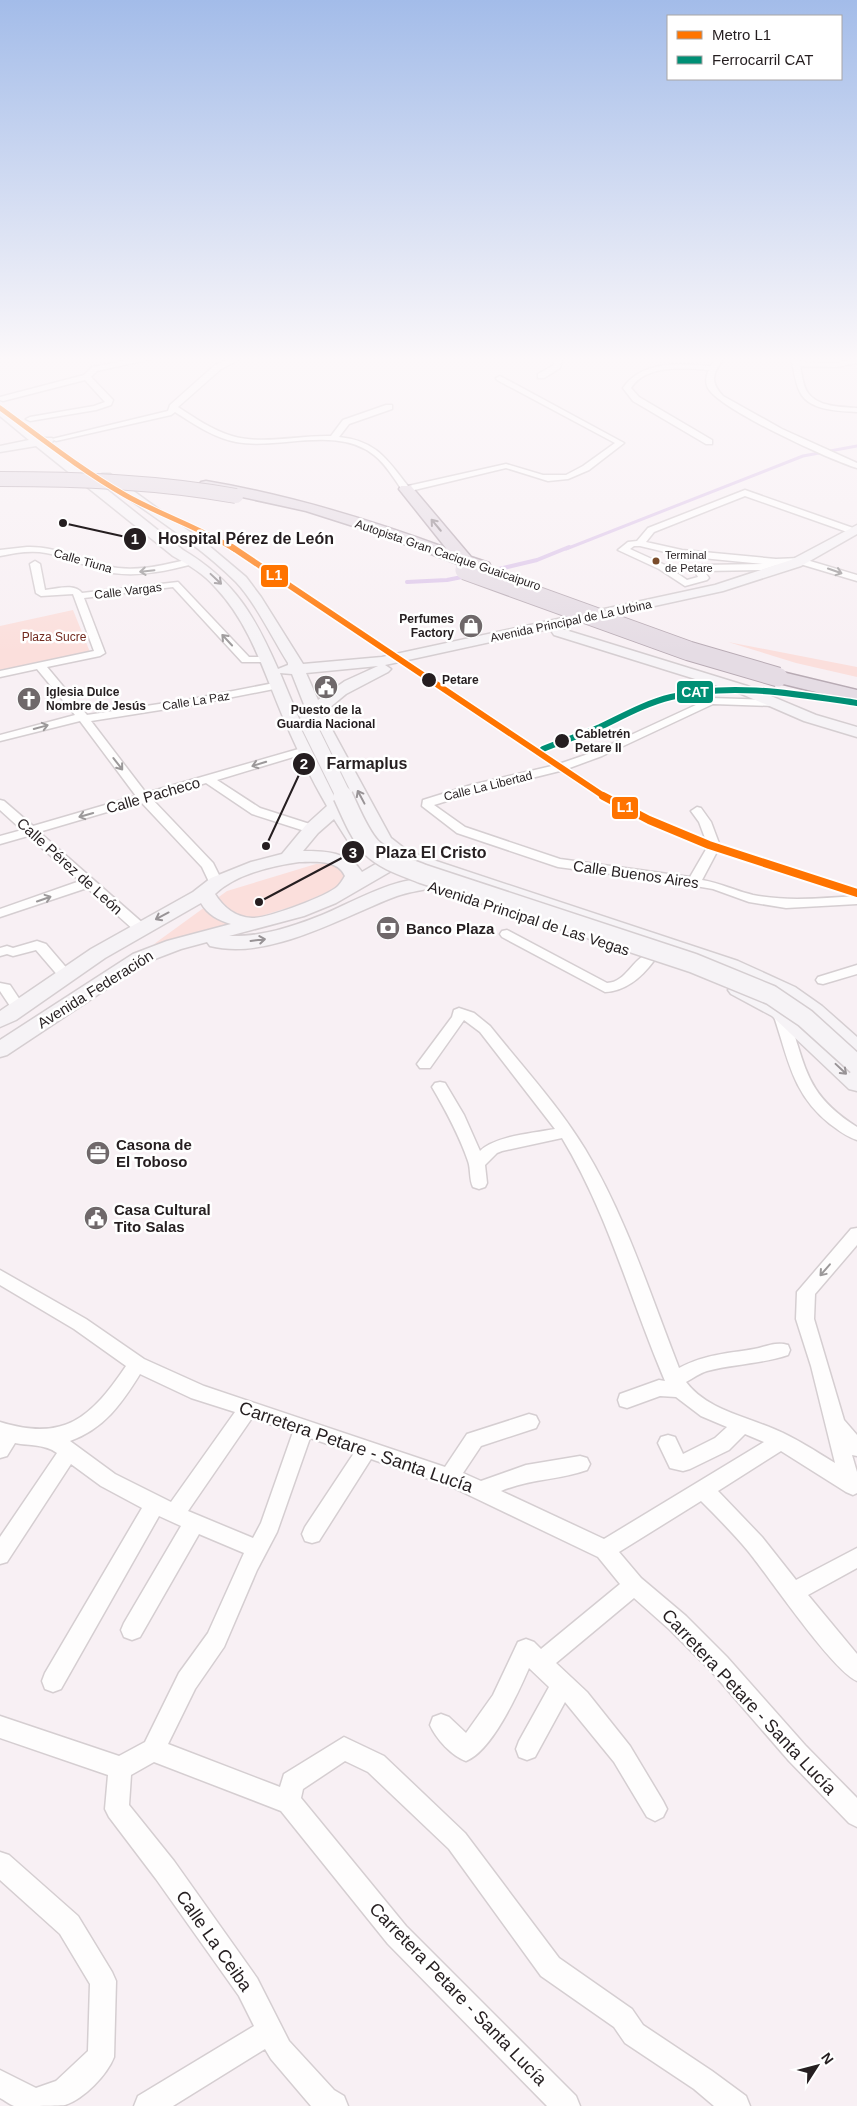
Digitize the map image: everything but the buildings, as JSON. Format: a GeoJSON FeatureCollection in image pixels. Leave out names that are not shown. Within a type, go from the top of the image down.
{"type":"FeatureCollection","features":[{"type":"Feature","properties":{"kind":"highway","name":"Autopista Gran Cacique Guaicaipuro"},"geometry":{"type":"LineString","coordinates":[[0,473],[164,479],[266,496],[300,504],[673,645],[778,671],[857,683]]}},
{"type":"Feature","properties":{"kind":"highway","name":"Autopista Gran Cacique Guaicaipuro"},"geometry":{"type":"LineString","coordinates":[[0,481],[111,485],[234,499],[279,507],[404,550],[465,565],[483,567],[778,671],[857,696]]}},
{"type":"Feature","properties":{"kind":"highway"},"geometry":{"type":"LineString","coordinates":[[406,489],[465,565]]}},
{"type":"Feature","properties":{"kind":"street","name":"Avenida Principal de Las Vegas"},"geometry":{"type":"LineString","coordinates":[[58,456],[178,553],[194,561],[231,594],[250,624],[274,674],[306,750],[335,808],[367,854],[722,962],[758,976],[787,990],[806,1003],[857,1048]]}},
{"type":"Feature","properties":{"kind":"street","name":"Avenida Principal de Las Vegas"},"geometry":{"type":"LineString","coordinates":[[79,456],[203,548],[241,580],[285,646],[299,673],[310,717],[395,861],[424,884],[711,979],[753,996],[779,1011],[857,1084]]}},
{"type":"Feature","properties":{"kind":"street"},"geometry":{"type":"LineString","coordinates":[[381,456],[406,489],[506,466],[520,468],[547,478],[568,477],[577,474],[602,456]]}},
{"type":"Feature","properties":{"kind":"street"},"geometry":{"type":"LineString","coordinates":[[836,456],[857,466]]}},
{"type":"Feature","properties":{"kind":"street"},"geometry":{"type":"LineString","coordinates":[[640,543],[651,530],[745,493],[856,533]]}},
{"type":"Feature","properties":{"kind":"street","name":"Avenida Principal de La Urbina"},"geometry":{"type":"LineString","coordinates":[[274,674],[383,669],[559,632],[729,592],[771,580],[807,562],[856,533]]}},
{"type":"Feature","properties":{"kind":"street"},"geometry":{"type":"LineString","coordinates":[[776,562],[762,567],[712,566],[702,568],[699,572],[704,578],[685,583],[662,567],[623,550],[632,544],[640,543],[682,553],[776,562],[807,562],[857,578]]}},
{"type":"Feature","properties":{"kind":"street","name":"Calle Tiuna"},"geometry":{"type":"LineString","coordinates":[[0,553],[36,549],[52,551],[123,572],[154,570],[194,561]]}},
{"type":"Feature","properties":{"kind":"street","name":"Avenida Principal de La Urbina"},"geometry":{"type":"LineString","coordinates":[[299,673],[362,664],[673,599],[807,562]]}},
{"type":"Feature","properties":{"kind":"street","name":"Calle Vargas"},"geometry":{"type":"LineString","coordinates":[[35,564],[40,592],[45,594],[72,590],[77,592],[79,596],[176,585],[246,660],[274,674]]}},
{"type":"Feature","properties":{"kind":"street"},"geometry":{"type":"LineString","coordinates":[[0,674],[100,653],[79,596]]}},
{"type":"Feature","properties":{"kind":"street"},"geometry":{"type":"LineString","coordinates":[[559,632],[742,689],[810,718],[857,732]]}},
{"type":"Feature","properties":{"kind":"street"},"geometry":{"type":"LineString","coordinates":[[285,646],[321,659],[362,664]]}},
{"type":"Feature","properties":{"kind":"street"},"geometry":{"type":"LineString","coordinates":[[40,666],[144,798],[208,866],[214,908],[227,917],[253,924]]}},
{"type":"Feature","properties":{"kind":"street"},"geometry":{"type":"LineString","coordinates":[[310,717],[346,686],[383,669]]}},
{"type":"Feature","properties":{"kind":"street","name":"Calle La Paz"},"geometry":{"type":"LineString","coordinates":[[3,736],[192,702],[274,674]]}},
{"type":"Feature","properties":{"kind":"street","name":"Calle La Libertad"},"geometry":{"type":"LineString","coordinates":[[427,803],[475,788],[568,765],[612,748],[710,701],[775,703]]}},
{"type":"Feature","properties":{"kind":"street"},"geometry":{"type":"LineString","coordinates":[[288,711],[310,717]]}},
{"type":"Feature","properties":{"kind":"street"},"geometry":{"type":"LineString","coordinates":[[310,717],[360,830],[371,847],[384,858],[423,874],[693,963],[771,995],[805,1018],[857,1065]]}},
{"type":"Feature","properties":{"kind":"street"},"geometry":{"type":"LineString","coordinates":[[0,725],[3,736]]}},
{"type":"Feature","properties":{"kind":"street","name":"Calle Pacheco"},"geometry":{"type":"LineString","coordinates":[[0,840],[306,750]]}},
{"type":"Feature","properties":{"kind":"street"},"geometry":{"type":"LineString","coordinates":[[208,779],[256,812],[312,829]]}},
{"type":"Feature","properties":{"kind":"street","name":"Calle Buenos Aires"},"geometry":{"type":"LineString","coordinates":[[427,803],[428,806],[460,830],[558,862],[716,886],[749,898],[786,904],[857,900]]}},
{"type":"Feature","properties":{"kind":"street","name":"Calle Pérez de León"},"geometry":{"type":"LineString","coordinates":[[0,804],[140,928]]}},
{"type":"Feature","properties":{"kind":"street"},"geometry":{"type":"LineString","coordinates":[[293,852],[312,829],[335,808]]}},
{"type":"Feature","properties":{"kind":"street"},"geometry":{"type":"LineString","coordinates":[[694,882],[714,846],[706,822],[697,811]]}},
{"type":"Feature","properties":{"kind":"street"},"geometry":{"type":"LineString","coordinates":[[293,852],[359,845],[384,840]]}},
{"type":"Feature","properties":{"kind":"street"},"geometry":{"type":"LineString","coordinates":[[293,852],[343,862],[354,876],[347,887]]}},
{"type":"Feature","properties":{"kind":"street","name":"Avenida Federación"},"geometry":{"type":"LineString","coordinates":[[0,1020],[65,975],[140,928],[210,888],[293,852]]}},
{"type":"Feature","properties":{"kind":"street","name":"Avenida Federación"},"geometry":{"type":"LineString","coordinates":[[0,1050],[140,958],[156,950],[297,912],[329,899],[395,861]]}},
{"type":"Feature","properties":{"kind":"street"},"geometry":{"type":"LineString","coordinates":[[0,913],[88,883]]}},
{"type":"Feature","properties":{"kind":"street"},"geometry":{"type":"LineString","coordinates":[[192,941],[230,943],[264,940],[285,935],[344,913],[399,888],[424,884]]}},
{"type":"Feature","properties":{"kind":"street"},"geometry":{"type":"LineString","coordinates":[[507,934],[605,988],[615,989],[622,986],[649,958]]}},
{"type":"Feature","properties":{"kind":"street"},"geometry":{"type":"LineString","coordinates":[[0,952],[7,950],[13,952],[37,945],[41,947],[65,975]]}},
{"type":"Feature","properties":{"kind":"street"},"geometry":{"type":"LineString","coordinates":[[823,980],[857,968]]}},
{"type":"Feature","properties":{"kind":"street"},"geometry":{"type":"LineString","coordinates":[[0,987],[4,988],[18,1009]]}},
{"type":"Feature","properties":{"kind":"street"},"geometry":{"type":"LineString","coordinates":[[779,1011],[801,1081],[816,1102],[837,1122],[857,1134]]}},
{"type":"Feature","properties":{"kind":"street"},"geometry":{"type":"LineString","coordinates":[[425,1064],[459,1017],[459,1013],[477,1021],[490,1034],[566,1132],[610,1213],[676,1384],[694,1404],[781,1441],[854,1486]]}},
{"type":"Feature","properties":{"kind":"street"},"geometry":{"type":"LineString","coordinates":[[440,1087],[456,1115],[477,1163],[479,1183]]}},
{"type":"Feature","properties":{"kind":"street"},"geometry":{"type":"LineString","coordinates":[[477,1163],[491,1149],[498,1146],[566,1132]]}},
{"type":"Feature","properties":{"kind":"street"},"geometry":{"type":"LineString","coordinates":[[854,1486],[805,1319],[806,1292],[857,1234]]}},
{"type":"Feature","properties":{"kind":"street","name":"Carretera Petare - Santa Lucía"},"geometry":{"type":"LineString","coordinates":[[0,1277],[80,1324],[137,1364],[198,1392],[450,1477],[605,1550],[634,1585],[678,1623],[720,1664],[797,1753],[857,1815]]}},
{"type":"Feature","properties":{"kind":"street"},"geometry":{"type":"LineString","coordinates":[[627,1400],[676,1384],[702,1365],[736,1358],[753,1357],[781,1350]]}},
{"type":"Feature","properties":{"kind":"street"},"geometry":{"type":"LineString","coordinates":[[3,1438],[53,1439],[74,1431],[106,1408],[137,1364]]}},
{"type":"Feature","properties":{"kind":"street"},"geometry":{"type":"LineString","coordinates":[[174,1514],[248,1409]]}},
{"type":"Feature","properties":{"kind":"street"},"geometry":{"type":"LineString","coordinates":[[450,1477],[474,1440],[529,1422]]}},
{"type":"Feature","properties":{"kind":"street"},"geometry":{"type":"LineString","coordinates":[[835,1424],[857,1448]]}},
{"type":"Feature","properties":{"kind":"street"},"geometry":{"type":"LineString","coordinates":[[668,1443],[677,1462],[683,1463],[722,1444],[742,1425]]}},
{"type":"Feature","properties":{"kind":"street"},"geometry":{"type":"LineString","coordinates":[[0,1728],[120,1768],[153,1750],[187,1681],[216,1640],[257,1549],[270,1526],[304,1428]]}},
{"type":"Feature","properties":{"kind":"street"},"geometry":{"type":"LineString","coordinates":[[53,1439],[108,1480],[174,1514],[257,1549]]}},
{"type":"Feature","properties":{"kind":"street"},"geometry":{"type":"LineString","coordinates":[[605,1550],[634,1530],[704,1490],[781,1441]]}},
{"type":"Feature","properties":{"kind":"street"},"geometry":{"type":"LineString","coordinates":[[312,1534],[360,1464],[367,1449]]}},
{"type":"Feature","properties":{"kind":"street"},"geometry":{"type":"LineString","coordinates":[[0,1555],[69,1451]]}},
{"type":"Feature","properties":{"kind":"street"},"geometry":{"type":"LineString","coordinates":[[481,1491],[504,1480],[534,1472],[580,1464]]}},
{"type":"Feature","properties":{"kind":"street"},"geometry":{"type":"LineString","coordinates":[[704,1490],[755,1544],[857,1670]]}},
{"type":"Feature","properties":{"kind":"street"},"geometry":{"type":"LineString","coordinates":[[53,1681],[155,1504]]}},
{"type":"Feature","properties":{"kind":"street"},"geometry":{"type":"LineString","coordinates":[[132,1630],[194,1523]]}},
{"type":"Feature","properties":{"kind":"street"},"geometry":{"type":"LineString","coordinates":[[793,1593],[857,1557]]}},
{"type":"Feature","properties":{"kind":"street"},"geometry":{"type":"LineString","coordinates":[[540,1664],[634,1585]]}},
{"type":"Feature","properties":{"kind":"street"},"geometry":{"type":"LineString","coordinates":[[441,1724],[466,1750],[475,1741],[500,1704],[519,1669],[526,1649],[579,1700],[622,1754],[656,1809]]}},
{"type":"Feature","properties":{"kind":"street"},"geometry":{"type":"LineString","coordinates":[[527,1749],[562,1685]]}},
{"type":"Feature","properties":{"kind":"street"},"geometry":{"type":"LineString","coordinates":[[153,1750],[289,1802],[292,1782],[344,1748],[376,1764],[457,1841],[550,1967],[623,2018],[634,2034],[703,2080],[736,2106]]}},
{"type":"Feature","properties":{"kind":"street","name":"Calle La Ceiba"},"geometry":{"type":"LineString","coordinates":[[120,1768],[117,1809],[165,1870],[248,1987],[280,2050],[326,2104]]}},
{"type":"Feature","properties":{"kind":"street","name":"Carretera Petare - Santa Lucía"},"geometry":{"type":"LineString","coordinates":[[289,1802],[397,1935],[566,2106]]}},
{"type":"Feature","properties":{"kind":"street"},"geometry":{"type":"LineString","coordinates":[[0,1864],[69,1925],[103,1981],[102,2057],[79,2080],[64,2092],[34,2102],[0,2082]]}},
{"type":"Feature","properties":{"kind":"street"},"geometry":{"type":"LineString","coordinates":[[148,2106],[270,2031]]}},
{"type":"Feature","properties":{"kind":"green space","name":"Plaza Sucre"},"geometry":{"type":"Polygon","coordinates":[[[73,610],[90,652],[0,670],[0,626],[73,610]]]}},
{"type":"Feature","properties":{"kind":"green space"},"geometry":{"type":"Polygon","coordinates":[[[728,642],[857,667],[857,677],[796,663],[728,642]]]}},
{"type":"Feature","properties":{"kind":"green space"},"geometry":{"type":"Polygon","coordinates":[[[316,864],[332,864],[349,871],[341,886],[300,904],[219,929],[154,944],[227,891],[316,864]]]}},
{"type":"Feature","properties":{"kind":"waterway"},"geometry":{"type":"LineString","coordinates":[[566,549],[802,456]]}},
{"type":"Feature","properties":{"kind":"waterway"},"geometry":{"type":"LineString","coordinates":[[486,572],[537,560],[569,547]]}},
{"type":"Feature","properties":{"kind":"waterway"},"geometry":{"type":"LineString","coordinates":[[407,582],[447,580],[467,576]]}},
{"type":"Feature","properties":{"kind":"metro line","name":"L1"},"geometry":{"type":"LineString","coordinates":[[66,456],[93,476],[127,496],[210,534],[241,553],[595,792],[649,820],[709,845],[857,893]]}},
{"type":"Feature","properties":{"kind":"rail line","name":"CAT"},"geometry":{"type":"LineString","coordinates":[[543,749],[593,730],[653,703],[671,697],[694,693],[717,690],[764,691],[857,703]]}},
{"type":"Feature","properties":{"kind":"place","name":"Hospital Pérez de León"},"geometry":{"type":"Point","coordinates":[63,523]}},
{"type":"Feature","properties":{"kind":"place","name":"Terminal de Petare"},"geometry":{"type":"Point","coordinates":[656,561]}},
{"type":"Feature","properties":{"kind":"place","name":"Perfumes Factory"},"geometry":{"type":"Point","coordinates":[471,626]}},
{"type":"Feature","properties":{"kind":"place","name":"Petare"},"geometry":{"type":"Point","coordinates":[429,680]}},
{"type":"Feature","properties":{"kind":"place","name":"Puesto de la Guardia Nacional"},"geometry":{"type":"Point","coordinates":[326,687]}},
{"type":"Feature","properties":{"kind":"place","name":"Iglesia Dulce Nombre de Jesús"},"geometry":{"type":"Point","coordinates":[29,699]}},
{"type":"Feature","properties":{"kind":"place","name":"Cabletrén Petare II"},"geometry":{"type":"Point","coordinates":[562,741]}},
{"type":"Feature","properties":{"kind":"place","name":"Farmaplus"},"geometry":{"type":"Point","coordinates":[266,846]}},
{"type":"Feature","properties":{"kind":"place","name":"Plaza El Cristo"},"geometry":{"type":"Point","coordinates":[259,902]}},
{"type":"Feature","properties":{"kind":"place","name":"Banco Plaza"},"geometry":{"type":"Point","coordinates":[388,928]}},
{"type":"Feature","properties":{"kind":"place","name":"Casona de El Toboso"},"geometry":{"type":"Point","coordinates":[98,1153]}},
{"type":"Feature","properties":{"kind":"place","name":"Casa Cultural Tito Salas"},"geometry":{"type":"Point","coordinates":[96,1218]}}]}
